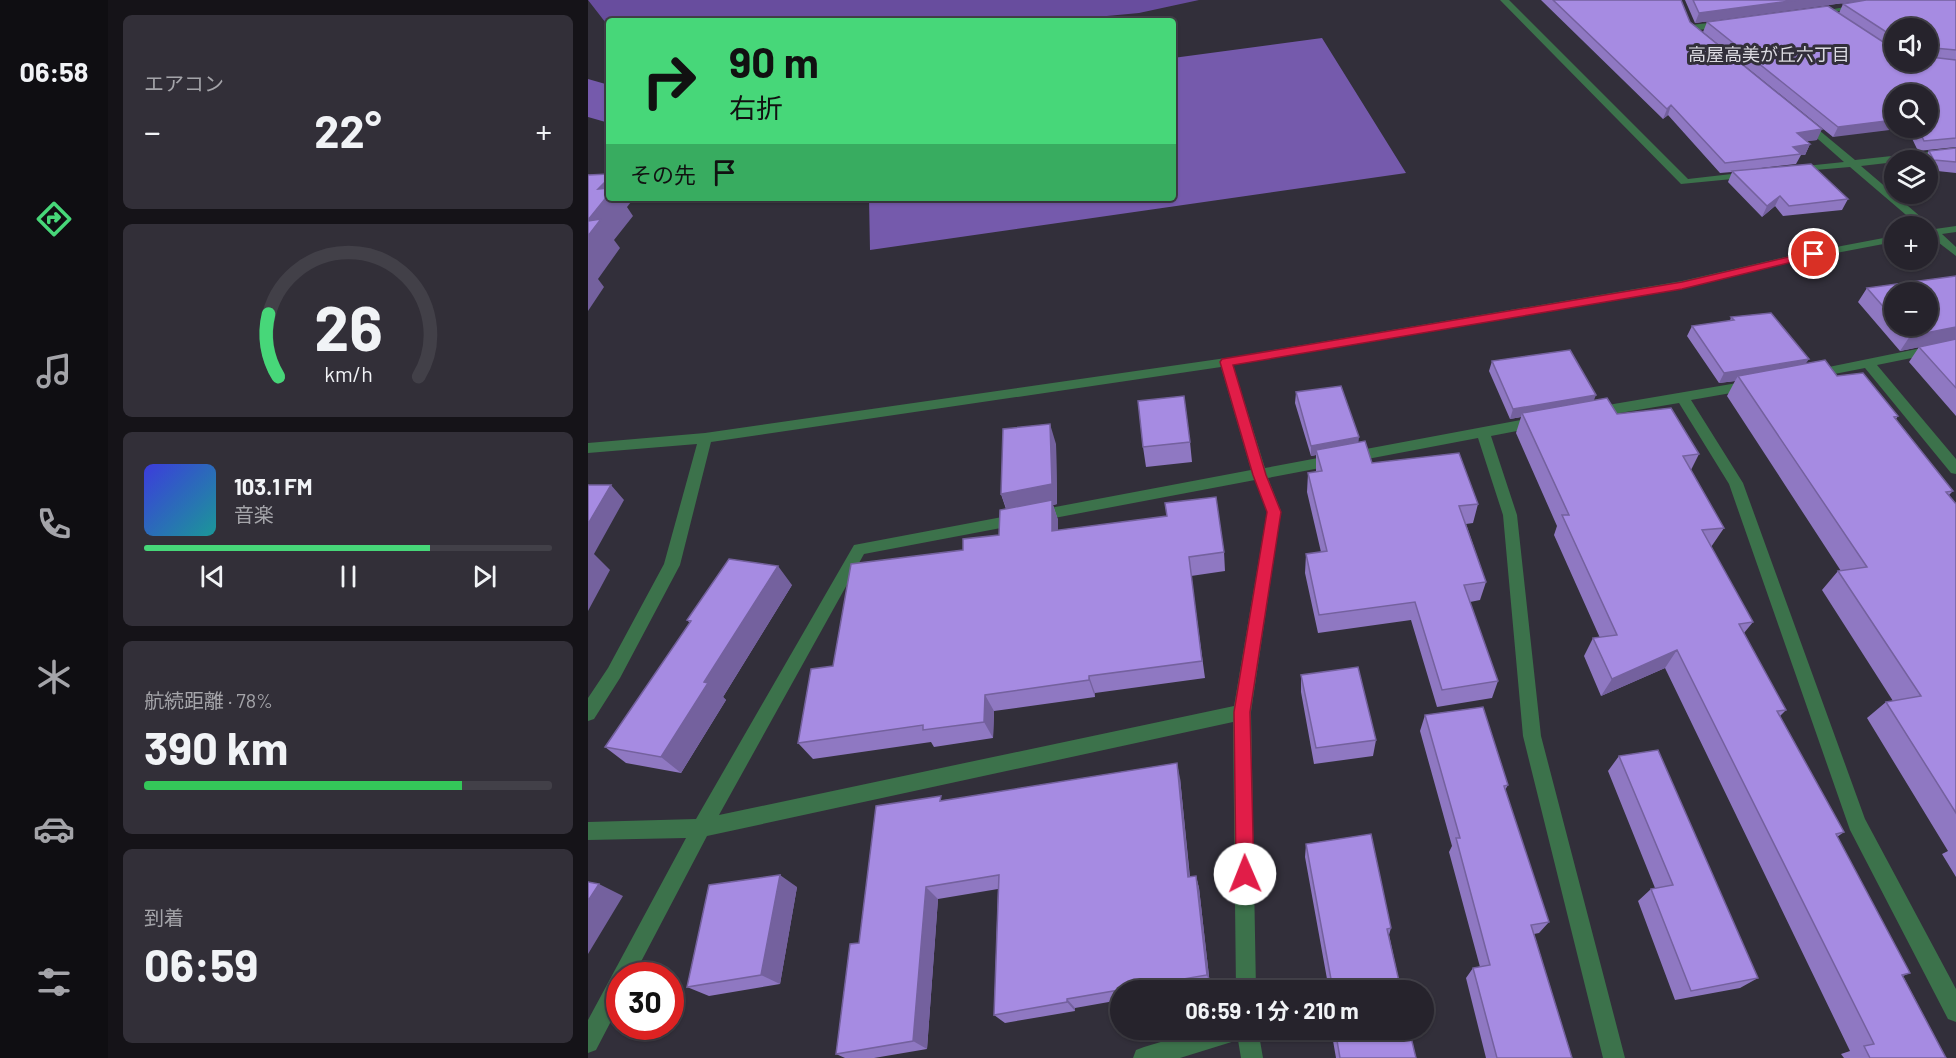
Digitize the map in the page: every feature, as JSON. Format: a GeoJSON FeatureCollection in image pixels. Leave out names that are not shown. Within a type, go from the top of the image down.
{"type":"FeatureCollection","features":[{"type":"Feature","properties":{"kind":"street"},"geometry":{"type":"LineString","coordinates":[[1504,0],[1685,182],[1764,173]]}},
{"type":"Feature","properties":{"kind":"street"},"geometry":{"type":"LineString","coordinates":[[1805,14],[1901,0]]}},
{"type":"Feature","properties":{"kind":"street"},"geometry":{"type":"LineString","coordinates":[[1827,12],[1837,18]]}},
{"type":"Feature","properties":{"kind":"street"},"geometry":{"type":"LineString","coordinates":[[1700,36],[1689,24],[1736,23]]}},
{"type":"Feature","properties":{"kind":"street"},"geometry":{"type":"LineString","coordinates":[[1800,118],[1912,216]]}},
{"type":"Feature","properties":{"kind":"street"},"geometry":{"type":"LineString","coordinates":[[1787,171],[1956,152]]}},
{"type":"Feature","properties":{"kind":"street"},"geometry":{"type":"LineString","coordinates":[[1938,230],[1956,229]]}},
{"type":"Feature","properties":{"kind":"street"},"geometry":{"type":"LineString","coordinates":[[1938,238],[1956,253]]}},
{"type":"Feature","properties":{"kind":"street"},"geometry":{"type":"LineString","coordinates":[[588,448],[705,438],[1226,362],[1682,285],[1794,258],[1884,241]]}},
{"type":"Feature","properties":{"kind":"street"},"geometry":{"type":"LineString","coordinates":[[1800,376],[1956,345]]}},
{"type":"Feature","properties":{"kind":"street"},"geometry":{"type":"LineString","coordinates":[[1226,362],[1260,475],[1274,512],[1242,712],[1246,980]]}},
{"type":"Feature","properties":{"kind":"street"},"geometry":{"type":"LineString","coordinates":[[1869,364],[1956,470]]}},
{"type":"Feature","properties":{"kind":"street"},"geometry":{"type":"LineString","coordinates":[[1577,415],[1765,383]]}},
{"type":"Feature","properties":{"kind":"street"},"geometry":{"type":"LineString","coordinates":[[1683,398],[1736,483],[1857,823],[1956,1011]]}},
{"type":"Feature","properties":{"kind":"street"},"geometry":{"type":"LineString","coordinates":[[630,962],[701,828],[859,549],[1554,419]]}},
{"type":"Feature","properties":{"kind":"street"},"geometry":{"type":"LineString","coordinates":[[1483,431],[1510,515],[1532,736],[1614,1058]]}},
{"type":"Feature","properties":{"kind":"street"},"geometry":{"type":"LineString","coordinates":[[588,713],[614,673],[672,565],[705,438]]}},
{"type":"Feature","properties":{"kind":"street"},"geometry":{"type":"LineString","coordinates":[[588,831],[701,828],[1242,712]]}},
{"type":"Feature","properties":{"kind":"street"},"geometry":{"type":"LineString","coordinates":[[588,1042],[606,1008]]}},
{"type":"Feature","properties":{"kind":"street"},"geometry":{"type":"LineString","coordinates":[[1144,1058],[1204,1040]]}},
{"type":"Feature","properties":{"kind":"street"},"geometry":{"type":"LineString","coordinates":[[1249,1040],[1252,1058]]}},
{"type":"Feature","properties":{"kind":"shaded area"},"geometry":{"type":"Polygon","coordinates":[[[588,0],[1199,0],[1139,13],[1085,18],[606,18],[606,23],[588,0]]]}},
{"type":"Feature","properties":{"kind":"shaded area"},"geometry":{"type":"Polygon","coordinates":[[[1322,38],[1406,173],[870,250],[869,201],[1176,201],[1176,58],[1322,38]]]}},
{"type":"Feature","properties":{"kind":"building"},"geometry":{"type":"Polygon","coordinates":[[[1553,0],[1681,0],[1690,22],[1822,129],[1797,133],[1810,144],[1793,147],[1801,154],[1725,163],[1671,105],[1667,109],[1553,0]]]}},
{"type":"Feature","properties":{"kind":"building"},"geometry":{"type":"Polygon","coordinates":[[[1693,0],[1798,0],[1699,13],[1693,0]]]}},
{"type":"Feature","properties":{"kind":"building"},"geometry":{"type":"Polygon","coordinates":[[[1866,0],[1956,0],[1956,50],[1938,48],[1938,18],[1884,18],[1884,31],[1843,4],[1866,0]]]}},
{"type":"Feature","properties":{"kind":"building"},"geometry":{"type":"Polygon","coordinates":[[[1828,6],[1884,42],[1884,72],[1938,72],[1938,58],[1956,60],[1956,138],[1924,141],[1923,138],[1938,138],[1938,84],[1884,84],[1884,121],[1838,127],[1707,22],[1828,6]]]}},
{"type":"Feature","properties":{"kind":"building"},"geometry":{"type":"Polygon","coordinates":[[[1956,148],[1956,162],[1938,160],[1938,150],[1956,148]]]}},
{"type":"Feature","properties":{"kind":"building"},"geometry":{"type":"Polygon","coordinates":[[[1811,164],[1848,199],[1789,206],[1780,196],[1767,206],[1732,171],[1811,164]]]}},
{"type":"Feature","properties":{"kind":"building"},"geometry":{"type":"Polygon","coordinates":[[[606,174],[606,181],[598,189],[606,188],[606,198],[588,220],[588,175],[606,174]]]}},
{"type":"Feature","properties":{"kind":"building"},"geometry":{"type":"Polygon","coordinates":[[[601,219],[588,236],[588,221],[601,219]]]}},
{"type":"Feature","properties":{"kind":"building"},"geometry":{"type":"Polygon","coordinates":[[[1956,276],[1956,327],[1938,331],[1938,282],[1912,282],[1956,276]]]}},
{"type":"Feature","properties":{"kind":"building"},"geometry":{"type":"Polygon","coordinates":[[[1884,286],[1884,308],[1867,288],[1884,286]]]}},
{"type":"Feature","properties":{"kind":"building"},"geometry":{"type":"Polygon","coordinates":[[[1771,313],[1809,359],[1724,373],[1692,326],[1734,320],[1731,317],[1771,313]]]}},
{"type":"Feature","properties":{"kind":"building"},"geometry":{"type":"Polygon","coordinates":[[[1956,339],[1956,388],[1919,347],[1956,339]]]}},
{"type":"Feature","properties":{"kind":"building"},"geometry":{"type":"Polygon","coordinates":[[[1570,350],[1596,395],[1513,409],[1492,361],[1570,350]]]}},
{"type":"Feature","properties":{"kind":"building"},"geometry":{"type":"Polygon","coordinates":[[[1825,360],[1837,376],[1863,373],[1898,416],[1894,417],[1953,491],[1946,492],[1956,504],[1956,813],[1886,702],[1921,696],[1838,571],[1867,567],[1738,376],[1825,360]]]}},
{"type":"Feature","properties":{"kind":"building"},"geometry":{"type":"Polygon","coordinates":[[[1341,386],[1359,437],[1311,446],[1296,392],[1341,386]]]}},
{"type":"Feature","properties":{"kind":"building"},"geometry":{"type":"Polygon","coordinates":[[[1184,396],[1190,442],[1143,447],[1138,401],[1184,396]]]}},
{"type":"Feature","properties":{"kind":"building"},"geometry":{"type":"Polygon","coordinates":[[[1607,398],[1617,414],[1671,408],[1699,454],[1683,456],[1724,528],[1702,530],[1753,622],[1739,624],[1786,710],[1777,711],[1844,832],[1836,834],[1910,973],[1902,975],[1946,1058],[1870,1058],[1864,1046],[1874,1044],[1677,650],[1612,679],[1593,638],[1617,635],[1562,515],[1569,515],[1522,413],[1607,398]]]}},
{"type":"Feature","properties":{"kind":"building"},"geometry":{"type":"Polygon","coordinates":[[[1050,424],[1052,484],[1001,494],[1003,429],[1050,424]]]}},
{"type":"Feature","properties":{"kind":"building"},"geometry":{"type":"Polygon","coordinates":[[[1365,441],[1372,463],[1459,453],[1478,504],[1459,506],[1486,582],[1464,585],[1498,681],[1442,690],[1415,602],[1319,615],[1306,554],[1327,551],[1308,473],[1322,471],[1316,450],[1365,441]]]}},
{"type":"Feature","properties":{"kind":"building"},"geometry":{"type":"Polygon","coordinates":[[[588,485],[611,485],[588,524],[588,485]]]}},
{"type":"Feature","properties":{"kind":"building"},"geometry":{"type":"Polygon","coordinates":[[[1216,497],[1224,552],[1189,557],[1202,661],[1089,676],[1089,680],[985,695],[984,722],[923,730],[923,725],[798,743],[811,669],[833,666],[851,564],[963,550],[963,539],[999,535],[1000,510],[1052,500],[1052,531],[1167,516],[1165,503],[1216,497]]]}},
{"type":"Feature","properties":{"kind":"building"},"geometry":{"type":"Polygon","coordinates":[[[729,559],[778,566],[704,682],[708,683],[661,757],[605,747],[691,621],[687,620],[729,559]]]}},
{"type":"Feature","properties":{"kind":"building"},"geometry":{"type":"Polygon","coordinates":[[[1358,667],[1376,740],[1316,748],[1301,675],[1358,667]]]}},
{"type":"Feature","properties":{"kind":"building"},"geometry":{"type":"Polygon","coordinates":[[[1483,707],[1508,785],[1504,786],[1549,922],[1531,925],[1572,1058],[1497,1058],[1473,968],[1490,965],[1456,838],[1460,838],[1425,715],[1483,707]]]}},
{"type":"Feature","properties":{"kind":"building"},"geometry":{"type":"Polygon","coordinates":[[[1658,750],[1758,978],[1691,991],[1651,889],[1673,885],[1619,756],[1658,750]]]}},
{"type":"Feature","properties":{"kind":"building"},"geometry":{"type":"Polygon","coordinates":[[[1177,763],[1188,877],[1196,876],[1207,975],[1178,980],[1110,980],[1110,992],[994,1015],[999,875],[926,887],[913,1041],[836,1054],[850,944],[859,943],[876,806],[941,796],[940,801],[1177,763]]]}},
{"type":"Feature","properties":{"kind":"building"},"geometry":{"type":"Polygon","coordinates":[[[1371,834],[1391,928],[1387,929],[1399,980],[1331,980],[1306,844],[1371,834]]]}},
{"type":"Feature","properties":{"kind":"building"},"geometry":{"type":"Polygon","coordinates":[[[780,875],[761,975],[687,987],[709,885],[780,875]]]}},
{"type":"Feature","properties":{"kind":"building"},"geometry":{"type":"Polygon","coordinates":[[[588,882],[599,884],[588,901],[588,882]]]}},
{"type":"Feature","properties":{"kind":"building"},"geometry":{"type":"Polygon","coordinates":[[[1337,1040],[1412,1040],[1416,1058],[1340,1058],[1337,1040]]]}},
{"type":"Feature","properties":{"kind":"waterway"},"geometry":{"type":"LineString","coordinates":[[588,94],[606,105]]}},
{"type":"Feature","properties":{"kind":"district","name":"高屋高美が丘六丁目"},"geometry":{"type":"Point","coordinates":[1769,55]}},
{"type":"Feature","properties":{"kind":"route"},"geometry":{"type":"LineString","coordinates":[[1245,874],[1242,712],[1274,512],[1260,475],[1226,362],[1682,285],[1814,254]]}}]}
